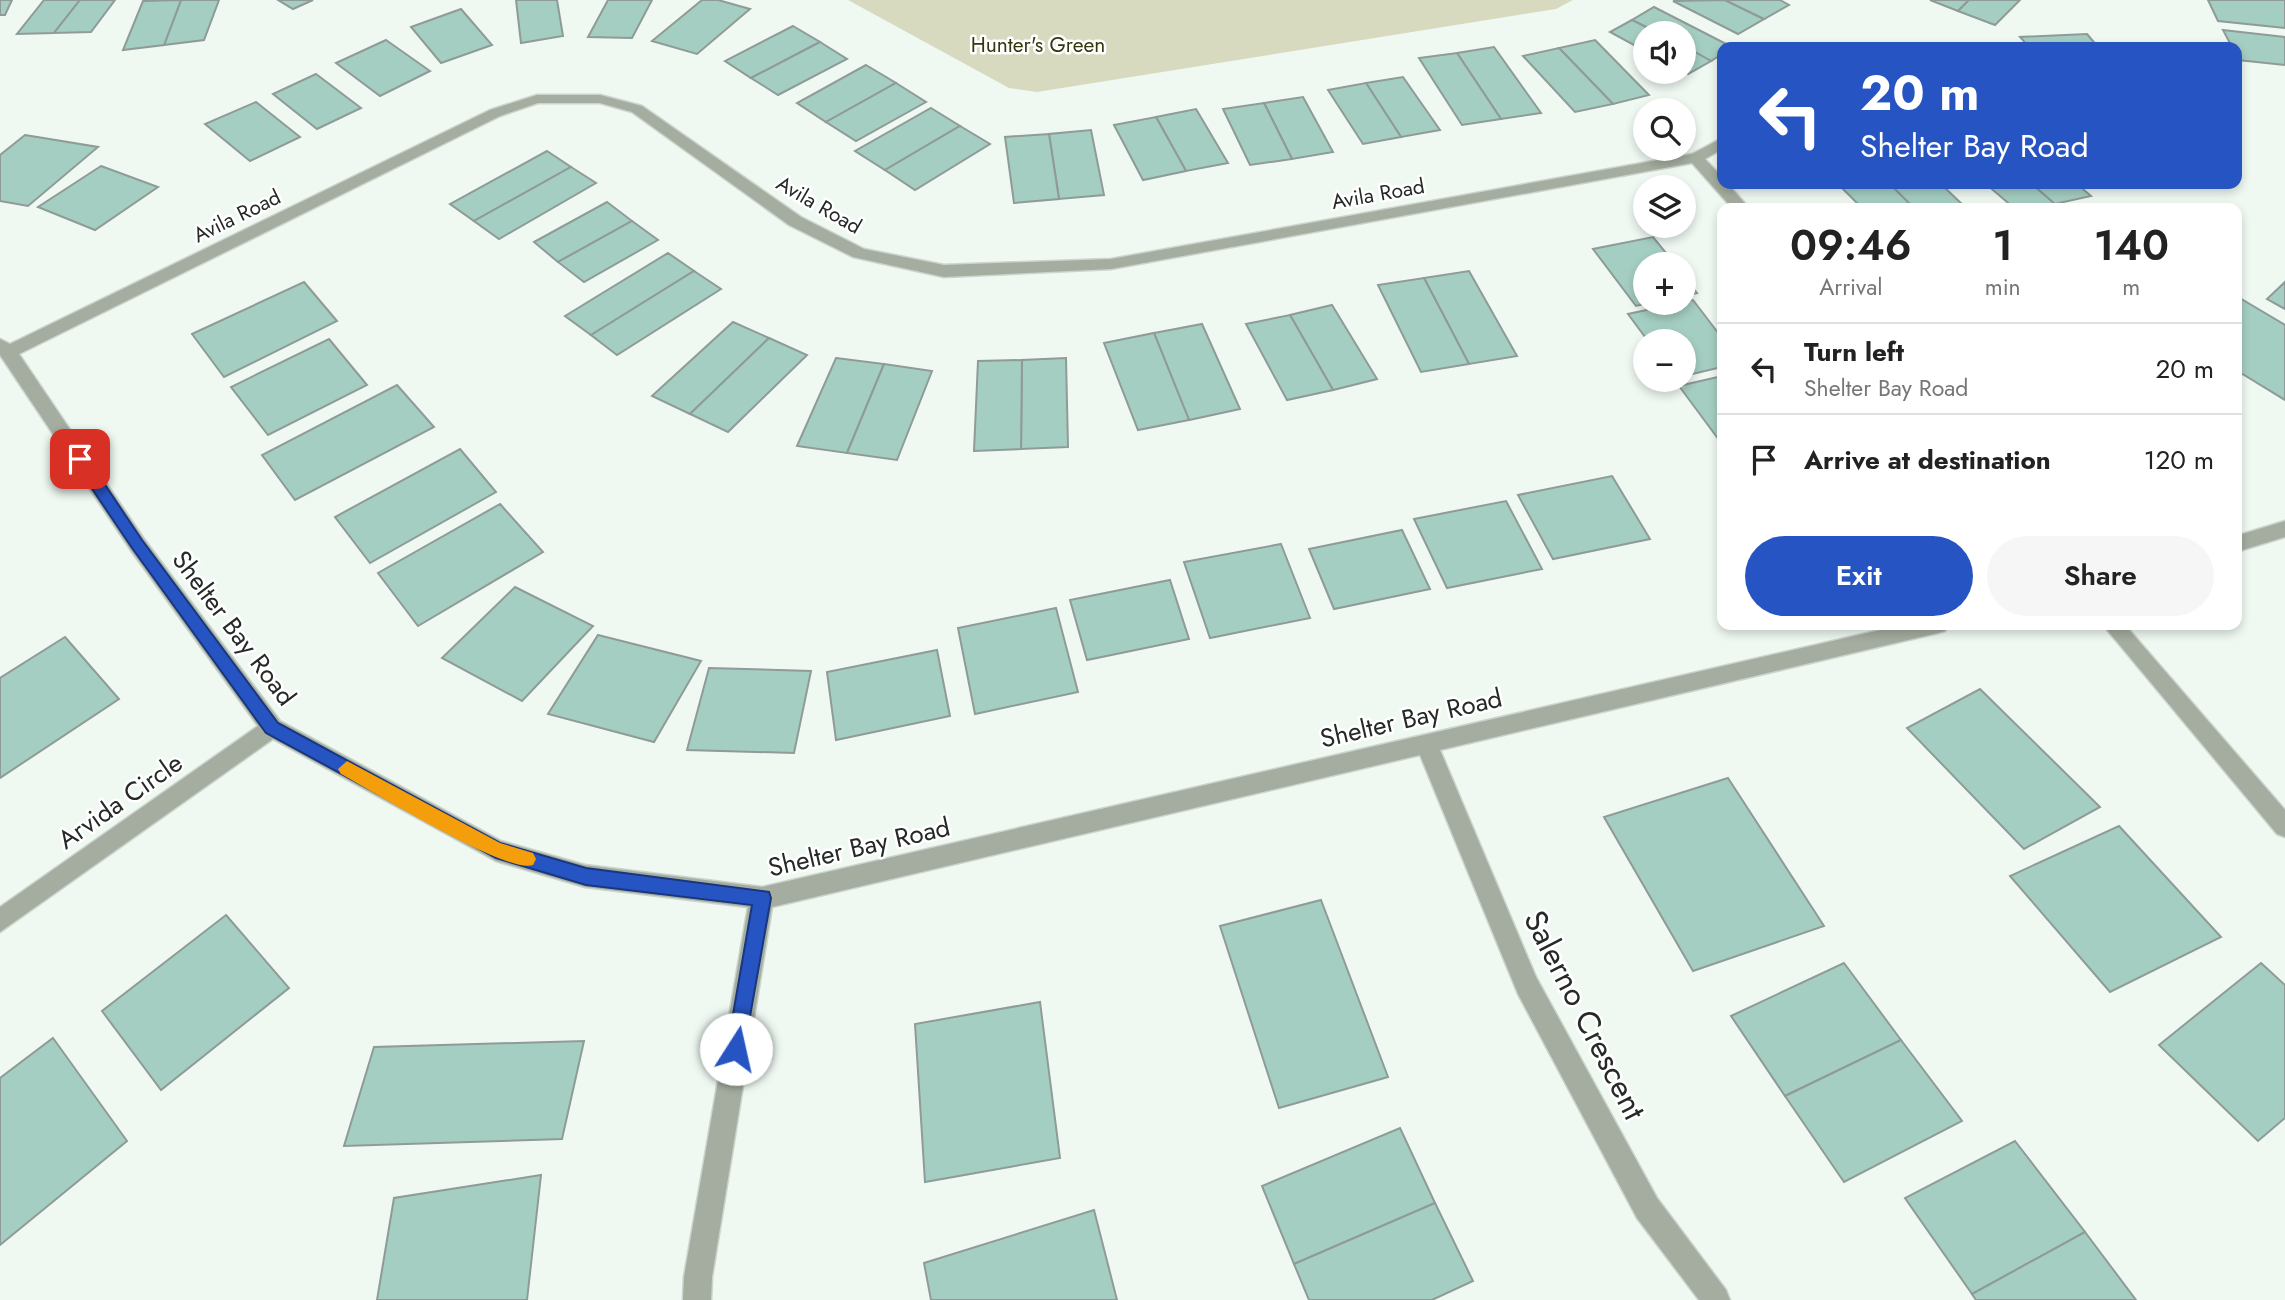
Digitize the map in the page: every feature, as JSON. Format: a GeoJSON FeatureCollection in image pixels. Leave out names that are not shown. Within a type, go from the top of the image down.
{"type":"FeatureCollection","features":[{"type":"Feature","properties":{"kind":"street","name":"Avila Road"},"geometry":{"type":"LineString","coordinates":[[4,349],[495,113],[537,99],[600,99],[637,109],[795,221],[859,253],[944,271],[1044,269],[1111,264],[1679,161]]}},
{"type":"Feature","properties":{"kind":"street","name":"Avila Road"},"geometry":{"type":"LineString","coordinates":[[1696,158],[1717,146]]}},
{"type":"Feature","properties":{"kind":"street"},"geometry":{"type":"LineString","coordinates":[[1696,158],[1717,181]]}},
{"type":"Feature","properties":{"kind":"street"},"geometry":{"type":"LineString","coordinates":[[1724,189],[1736,203]]}},
{"type":"Feature","properties":{"kind":"street","name":"Shelter Bay Road"},"geometry":{"type":"LineString","coordinates":[[4,349],[137,544],[272,728],[496,850],[586,876],[762,898],[1916,630]]}},
{"type":"Feature","properties":{"kind":"street"},"geometry":{"type":"LineString","coordinates":[[2242,542],[2285,529]]}},
{"type":"Feature","properties":{"kind":"street"},"geometry":{"type":"LineString","coordinates":[[2117,630],[2285,827]]}},
{"type":"Feature","properties":{"kind":"street","name":"Arvida Circle"},"geometry":{"type":"LineString","coordinates":[[0,921],[272,728]]}},
{"type":"Feature","properties":{"kind":"street","name":"Salerno Crescent"},"geometry":{"type":"LineString","coordinates":[[1426,743],[1527,985],[1647,1208],[1716,1300]]}},
{"type":"Feature","properties":{"kind":"street"},"geometry":{"type":"LineString","coordinates":[[697,1300],[698,1278],[762,898]]}},
{"type":"Feature","properties":{"kind":"green space","name":"Hunter's Green"},"geometry":{"type":"Polygon","coordinates":[[[848,0],[1573,0],[1556,9],[1037,92],[1009,88],[848,0]]]}},
{"type":"Feature","properties":{"kind":"building"},"geometry":{"type":"Polygon","coordinates":[[[0,0],[12,0],[5,15],[0,15],[0,0]]]}},
{"type":"Feature","properties":{"kind":"building"},"geometry":{"type":"Polygon","coordinates":[[[44,0],[80,0],[54,33],[17,34],[44,0]]]}},
{"type":"Feature","properties":{"kind":"building"},"geometry":{"type":"Polygon","coordinates":[[[80,0],[115,0],[91,32],[54,33],[80,0]]]}},
{"type":"Feature","properties":{"kind":"building"},"geometry":{"type":"Polygon","coordinates":[[[181,0],[219,0],[204,40],[164,45],[181,0]]]}},
{"type":"Feature","properties":{"kind":"building"},"geometry":{"type":"Polygon","coordinates":[[[181,0],[164,45],[123,50],[143,1],[181,0]]]}},
{"type":"Feature","properties":{"kind":"building"},"geometry":{"type":"Polygon","coordinates":[[[278,0],[313,0],[293,9],[278,0]]]}},
{"type":"Feature","properties":{"kind":"building"},"geometry":{"type":"Polygon","coordinates":[[[516,0],[557,0],[563,36],[521,43],[516,0]]]}},
{"type":"Feature","properties":{"kind":"building"},"geometry":{"type":"Polygon","coordinates":[[[608,0],[652,0],[632,38],[588,37],[608,0]]]}},
{"type":"Feature","properties":{"kind":"building"},"geometry":{"type":"Polygon","coordinates":[[[702,0],[718,0],[750,9],[697,54],[652,41],[702,0]]]}},
{"type":"Feature","properties":{"kind":"building"},"geometry":{"type":"Polygon","coordinates":[[[1725,0],[1764,19],[1738,34],[1673,1],[1725,0]]]}},
{"type":"Feature","properties":{"kind":"building"},"geometry":{"type":"Polygon","coordinates":[[[1725,0],[1780,0],[1789,5],[1764,19],[1725,0]]]}},
{"type":"Feature","properties":{"kind":"building"},"geometry":{"type":"Polygon","coordinates":[[[1930,0],[1969,0],[1958,11],[1930,0]]]}},
{"type":"Feature","properties":{"kind":"building"},"geometry":{"type":"Polygon","coordinates":[[[1969,0],[2020,0],[1995,25],[1958,11],[1969,0]]]}},
{"type":"Feature","properties":{"kind":"building"},"geometry":{"type":"Polygon","coordinates":[[[2208,0],[2285,0],[2285,28],[2218,21],[2208,0]]]}},
{"type":"Feature","properties":{"kind":"building"},"geometry":{"type":"Polygon","coordinates":[[[1654,7],[1681,21],[1632,20],[1654,7]]]}},
{"type":"Feature","properties":{"kind":"building"},"geometry":{"type":"Polygon","coordinates":[[[461,9],[492,45],[441,63],[411,27],[461,9]]]}},
{"type":"Feature","properties":{"kind":"building"},"geometry":{"type":"Polygon","coordinates":[[[1632,20],[1634,21],[1633,44],[1610,32],[1632,20]]]}},
{"type":"Feature","properties":{"kind":"building"},"geometry":{"type":"Polygon","coordinates":[[[793,26],[820,42],[751,78],[725,61],[793,26]]]}},
{"type":"Feature","properties":{"kind":"building"},"geometry":{"type":"Polygon","coordinates":[[[1696,29],[1722,42],[1717,42],[1717,57],[1711,61],[1696,53],[1696,29]]]}},
{"type":"Feature","properties":{"kind":"building"},"geometry":{"type":"Polygon","coordinates":[[[2223,30],[2285,37],[2285,65],[2242,60],[2242,42],[2229,42],[2223,30]]]}},
{"type":"Feature","properties":{"kind":"building"},"geometry":{"type":"Polygon","coordinates":[[[2087,34],[2094,42],[2024,42],[2020,37],[2087,34]]]}},
{"type":"Feature","properties":{"kind":"building"},"geometry":{"type":"Polygon","coordinates":[[[386,40],[430,71],[380,96],[336,63],[386,40]]]}},
{"type":"Feature","properties":{"kind":"building"},"geometry":{"type":"Polygon","coordinates":[[[1595,40],[1633,79],[1633,84],[1638,84],[1649,95],[1613,104],[1559,48],[1595,40]]]}},
{"type":"Feature","properties":{"kind":"building"},"geometry":{"type":"Polygon","coordinates":[[[820,42],[847,59],[778,95],[751,78],[820,42]]]}},
{"type":"Feature","properties":{"kind":"building"},"geometry":{"type":"Polygon","coordinates":[[[1494,47],[1541,113],[1501,119],[1457,53],[1494,47]]]}},
{"type":"Feature","properties":{"kind":"building"},"geometry":{"type":"Polygon","coordinates":[[[1559,48],[1613,104],[1575,112],[1523,56],[1559,48]]]}},
{"type":"Feature","properties":{"kind":"building"},"geometry":{"type":"Polygon","coordinates":[[[1457,53],[1501,119],[1462,125],[1419,58],[1457,53]]]}},
{"type":"Feature","properties":{"kind":"building"},"geometry":{"type":"Polygon","coordinates":[[[1696,53],[1711,61],[1696,69],[1696,53]]]}},
{"type":"Feature","properties":{"kind":"building"},"geometry":{"type":"Polygon","coordinates":[[[866,65],[896,83],[826,122],[797,103],[866,65]]]}},
{"type":"Feature","properties":{"kind":"building"},"geometry":{"type":"Polygon","coordinates":[[[316,74],[361,108],[317,129],[273,94],[316,74]]]}},
{"type":"Feature","properties":{"kind":"building"},"geometry":{"type":"Polygon","coordinates":[[[1403,77],[1440,130],[1401,137],[1366,83],[1403,77]]]}},
{"type":"Feature","properties":{"kind":"building"},"geometry":{"type":"Polygon","coordinates":[[[896,83],[926,102],[856,141],[826,122],[896,83]]]}},
{"type":"Feature","properties":{"kind":"building"},"geometry":{"type":"Polygon","coordinates":[[[1366,83],[1401,137],[1363,144],[1328,90],[1366,83]]]}},
{"type":"Feature","properties":{"kind":"building"},"geometry":{"type":"Polygon","coordinates":[[[1303,97],[1333,152],[1292,159],[1264,103],[1303,97]]]}},
{"type":"Feature","properties":{"kind":"building"},"geometry":{"type":"Polygon","coordinates":[[[256,102],[300,137],[250,161],[205,124],[256,102]]]}},
{"type":"Feature","properties":{"kind":"building"},"geometry":{"type":"Polygon","coordinates":[[[1264,103],[1292,159],[1250,165],[1223,109],[1264,103]]]}},
{"type":"Feature","properties":{"kind":"building"},"geometry":{"type":"Polygon","coordinates":[[[931,108],[960,126],[885,170],[855,151],[931,108]]]}},
{"type":"Feature","properties":{"kind":"building"},"geometry":{"type":"Polygon","coordinates":[[[1196,109],[1228,163],[1186,171],[1156,117],[1196,109]]]}},
{"type":"Feature","properties":{"kind":"building"},"geometry":{"type":"Polygon","coordinates":[[[1156,117],[1186,171],[1143,180],[1114,125],[1156,117]]]}},
{"type":"Feature","properties":{"kind":"building"},"geometry":{"type":"Polygon","coordinates":[[[960,126],[990,144],[915,190],[885,170],[960,126]]]}},
{"type":"Feature","properties":{"kind":"building"},"geometry":{"type":"Polygon","coordinates":[[[1091,130],[1104,195],[1059,199],[1049,134],[1091,130]]]}},
{"type":"Feature","properties":{"kind":"building"},"geometry":{"type":"Polygon","coordinates":[[[1049,134],[1059,199],[1014,203],[1005,137],[1049,134]]]}},
{"type":"Feature","properties":{"kind":"building"},"geometry":{"type":"Polygon","coordinates":[[[25,135],[98,147],[28,206],[0,201],[0,155],[25,135]]]}},
{"type":"Feature","properties":{"kind":"building"},"geometry":{"type":"Polygon","coordinates":[[[547,151],[571,167],[474,221],[450,204],[547,151]]]}},
{"type":"Feature","properties":{"kind":"building"},"geometry":{"type":"Polygon","coordinates":[[[101,166],[158,187],[95,230],[38,207],[101,166]]]}},
{"type":"Feature","properties":{"kind":"building"},"geometry":{"type":"Polygon","coordinates":[[[571,167],[596,183],[499,239],[474,221],[571,167]]]}},
{"type":"Feature","properties":{"kind":"building"},"geometry":{"type":"Polygon","coordinates":[[[1843,189],[1895,189],[1909,203],[1857,203],[1843,189]]]}},
{"type":"Feature","properties":{"kind":"building"},"geometry":{"type":"Polygon","coordinates":[[[1895,189],[1946,189],[1961,203],[1909,203],[1895,189]]]}},
{"type":"Feature","properties":{"kind":"building"},"geometry":{"type":"Polygon","coordinates":[[[1992,189],[2038,189],[2054,203],[2008,203],[1992,189]]]}},
{"type":"Feature","properties":{"kind":"building"},"geometry":{"type":"Polygon","coordinates":[[[2038,189],[2083,189],[2091,196],[2060,203],[2054,203],[2038,189]]]}},
{"type":"Feature","properties":{"kind":"building"},"geometry":{"type":"Polygon","coordinates":[[[607,202],[632,221],[558,262],[534,242],[607,202]]]}},
{"type":"Feature","properties":{"kind":"building"},"geometry":{"type":"Polygon","coordinates":[[[632,221],[658,240],[584,282],[558,262],[632,221]]]}},
{"type":"Feature","properties":{"kind":"building"},"geometry":{"type":"Polygon","coordinates":[[[1654,238],[1665,252],[1633,252],[1633,302],[1593,249],[1654,238]]]}},
{"type":"Feature","properties":{"kind":"building"},"geometry":{"type":"Polygon","coordinates":[[[668,253],[694,271],[591,335],[565,316],[668,253]]]}},
{"type":"Feature","properties":{"kind":"building"},"geometry":{"type":"Polygon","coordinates":[[[694,271],[721,289],[617,355],[591,335],[694,271]]]}},
{"type":"Feature","properties":{"kind":"building"},"geometry":{"type":"Polygon","coordinates":[[[1469,271],[1517,356],[1469,364],[1424,278],[1469,271]]]}},
{"type":"Feature","properties":{"kind":"building"},"geometry":{"type":"Polygon","coordinates":[[[1424,278],[1469,364],[1421,372],[1378,285],[1424,278]]]}},
{"type":"Feature","properties":{"kind":"building"},"geometry":{"type":"Polygon","coordinates":[[[304,282],[337,321],[224,377],[192,334],[304,282]]]}},
{"type":"Feature","properties":{"kind":"building"},"geometry":{"type":"Polygon","coordinates":[[[2285,282],[2285,309],[2267,299],[2285,282]]]}},
{"type":"Feature","properties":{"kind":"building"},"geometry":{"type":"Polygon","coordinates":[[[2242,299],[2285,325],[2285,400],[2242,374],[2242,299]]]}},
{"type":"Feature","properties":{"kind":"building"},"geometry":{"type":"Polygon","coordinates":[[[1696,304],[1717,331],[1717,368],[1696,373],[1696,329],[1639,329],[1628,314],[1696,315],[1696,304]]]}},
{"type":"Feature","properties":{"kind":"building"},"geometry":{"type":"Polygon","coordinates":[[[1332,305],[1377,379],[1333,390],[1290,315],[1332,305]]]}},
{"type":"Feature","properties":{"kind":"building"},"geometry":{"type":"Polygon","coordinates":[[[1290,315],[1333,390],[1287,400],[1246,324],[1290,315]]]}},
{"type":"Feature","properties":{"kind":"building"},"geometry":{"type":"Polygon","coordinates":[[[733,322],[769,338],[690,414],[652,396],[733,322]]]}},
{"type":"Feature","properties":{"kind":"building"},"geometry":{"type":"Polygon","coordinates":[[[1202,324],[1240,409],[1189,420],[1154,333],[1202,324]]]}},
{"type":"Feature","properties":{"kind":"building"},"geometry":{"type":"Polygon","coordinates":[[[1154,333],[1189,420],[1138,430],[1104,343],[1154,333]]]}},
{"type":"Feature","properties":{"kind":"building"},"geometry":{"type":"Polygon","coordinates":[[[769,338],[807,355],[728,432],[690,414],[769,338]]]}},
{"type":"Feature","properties":{"kind":"building"},"geometry":{"type":"Polygon","coordinates":[[[329,339],[367,385],[268,435],[231,387],[329,339]]]}},
{"type":"Feature","properties":{"kind":"building"},"geometry":{"type":"Polygon","coordinates":[[[836,358],[884,364],[847,453],[797,446],[836,358]]]}},
{"type":"Feature","properties":{"kind":"building"},"geometry":{"type":"Polygon","coordinates":[[[1066,358],[1068,447],[1021,449],[1022,360],[1066,358]]]}},
{"type":"Feature","properties":{"kind":"building"},"geometry":{"type":"Polygon","coordinates":[[[1022,360],[1021,449],[974,451],[978,361],[1022,360]]]}},
{"type":"Feature","properties":{"kind":"building"},"geometry":{"type":"Polygon","coordinates":[[[884,364],[932,371],[897,460],[847,453],[884,364]]]}},
{"type":"Feature","properties":{"kind":"building"},"geometry":{"type":"Polygon","coordinates":[[[1717,377],[1717,437],[1683,392],[1696,392],[1696,382],[1717,377]]]}},
{"type":"Feature","properties":{"kind":"building"},"geometry":{"type":"Polygon","coordinates":[[[397,385],[434,427],[295,500],[262,455],[397,385]]]}},
{"type":"Feature","properties":{"kind":"building"},"geometry":{"type":"Polygon","coordinates":[[[460,449],[496,492],[370,563],[335,517],[460,449]]]}},
{"type":"Feature","properties":{"kind":"building"},"geometry":{"type":"Polygon","coordinates":[[[1612,476],[1650,539],[1553,559],[1518,495],[1612,476]]]}},
{"type":"Feature","properties":{"kind":"building"},"geometry":{"type":"Polygon","coordinates":[[[1506,501],[1542,569],[1447,588],[1414,519],[1506,501]]]}},
{"type":"Feature","properties":{"kind":"building"},"geometry":{"type":"Polygon","coordinates":[[[500,504],[543,552],[418,626],[378,573],[500,504]]]}},
{"type":"Feature","properties":{"kind":"building"},"geometry":{"type":"Polygon","coordinates":[[[1402,530],[1430,589],[1334,609],[1309,549],[1402,530]]]}},
{"type":"Feature","properties":{"kind":"building"},"geometry":{"type":"Polygon","coordinates":[[[1281,544],[1310,618],[1210,638],[1184,562],[1281,544]]]}},
{"type":"Feature","properties":{"kind":"building"},"geometry":{"type":"Polygon","coordinates":[[[1170,580],[1189,639],[1087,660],[1070,600],[1170,580]]]}},
{"type":"Feature","properties":{"kind":"building"},"geometry":{"type":"Polygon","coordinates":[[[515,587],[593,626],[522,701],[442,658],[515,587]]]}},
{"type":"Feature","properties":{"kind":"building"},"geometry":{"type":"Polygon","coordinates":[[[1056,608],[1078,692],[975,714],[958,628],[1056,608]]]}},
{"type":"Feature","properties":{"kind":"building"},"geometry":{"type":"Polygon","coordinates":[[[598,635],[701,661],[654,742],[548,714],[598,635]]]}},
{"type":"Feature","properties":{"kind":"building"},"geometry":{"type":"Polygon","coordinates":[[[65,637],[119,699],[0,778],[0,678],[65,637]]]}},
{"type":"Feature","properties":{"kind":"building"},"geometry":{"type":"Polygon","coordinates":[[[937,650],[950,716],[836,740],[827,672],[937,650]]]}},
{"type":"Feature","properties":{"kind":"building"},"geometry":{"type":"Polygon","coordinates":[[[709,668],[811,671],[794,753],[687,750],[709,668]]]}},
{"type":"Feature","properties":{"kind":"building"},"geometry":{"type":"Polygon","coordinates":[[[1980,689],[2100,807],[2024,849],[1907,728],[1980,689]]]}},
{"type":"Feature","properties":{"kind":"building"},"geometry":{"type":"Polygon","coordinates":[[[1728,778],[1824,926],[1693,971],[1604,817],[1728,778]]]}},
{"type":"Feature","properties":{"kind":"building"},"geometry":{"type":"Polygon","coordinates":[[[2119,826],[2221,937],[2110,992],[2010,876],[2119,826]]]}},
{"type":"Feature","properties":{"kind":"building"},"geometry":{"type":"Polygon","coordinates":[[[1321,900],[1388,1077],[1279,1108],[1220,926],[1321,900]]]}},
{"type":"Feature","properties":{"kind":"building"},"geometry":{"type":"Polygon","coordinates":[[[226,915],[289,988],[161,1090],[102,1011],[226,915]]]}},
{"type":"Feature","properties":{"kind":"building"},"geometry":{"type":"Polygon","coordinates":[[[1844,963],[1901,1040],[1785,1096],[1731,1016],[1844,963]]]}},
{"type":"Feature","properties":{"kind":"building"},"geometry":{"type":"Polygon","coordinates":[[[2261,963],[2285,985],[2285,1118],[2258,1141],[2159,1045],[2261,963]]]}},
{"type":"Feature","properties":{"kind":"building"},"geometry":{"type":"Polygon","coordinates":[[[1040,1002],[1060,1158],[925,1182],[915,1024],[1040,1002]]]}},
{"type":"Feature","properties":{"kind":"building"},"geometry":{"type":"Polygon","coordinates":[[[53,1038],[127,1141],[0,1245],[0,1078],[53,1038]]]}},
{"type":"Feature","properties":{"kind":"building"},"geometry":{"type":"Polygon","coordinates":[[[1901,1040],[1962,1121],[1844,1182],[1785,1096],[1901,1040]]]}},
{"type":"Feature","properties":{"kind":"building"},"geometry":{"type":"Polygon","coordinates":[[[584,1041],[562,1139],[344,1146],[374,1047],[584,1041]]]}},
{"type":"Feature","properties":{"kind":"building"},"geometry":{"type":"Polygon","coordinates":[[[1400,1128],[1435,1203],[1294,1264],[1262,1186],[1400,1128]]]}},
{"type":"Feature","properties":{"kind":"building"},"geometry":{"type":"Polygon","coordinates":[[[2015,1141],[2085,1232],[1972,1294],[1905,1198],[2015,1141]]]}},
{"type":"Feature","properties":{"kind":"building"},"geometry":{"type":"Polygon","coordinates":[[[541,1175],[527,1300],[377,1300],[394,1198],[541,1175]]]}},
{"type":"Feature","properties":{"kind":"building"},"geometry":{"type":"Polygon","coordinates":[[[1435,1203],[1473,1281],[1432,1300],[1309,1300],[1294,1264],[1435,1203]]]}},
{"type":"Feature","properties":{"kind":"building"},"geometry":{"type":"Polygon","coordinates":[[[1094,1210],[1117,1300],[931,1300],[924,1263],[1094,1210]]]}},
{"type":"Feature","properties":{"kind":"building"},"geometry":{"type":"Polygon","coordinates":[[[2085,1232],[2136,1300],[1976,1300],[1972,1294],[2085,1232]]]}},
{"type":"Feature","properties":{"kind":"slow traffic"},"geometry":{"type":"LineString","coordinates":[[347,769],[496,850],[527,859]]}},
{"type":"Feature","properties":{"kind":"route"},"geometry":{"type":"LineString","coordinates":[[80,459],[137,544],[272,728],[496,850],[586,876],[762,898],[736,1049]]}}]}
